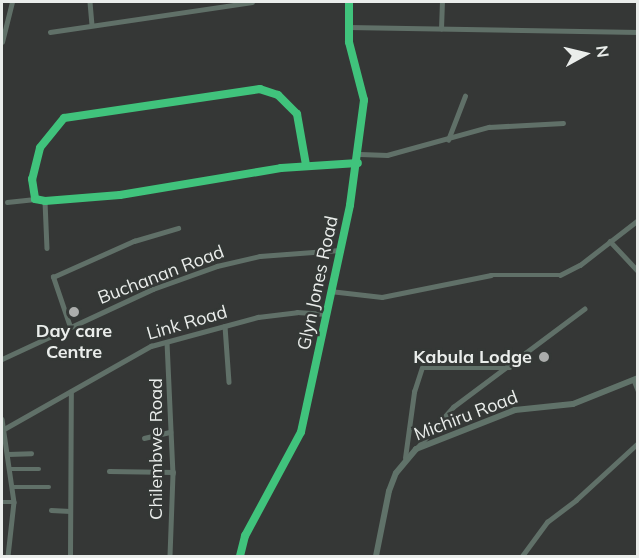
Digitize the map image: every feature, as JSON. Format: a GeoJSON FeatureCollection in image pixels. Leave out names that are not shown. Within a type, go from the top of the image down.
{"type":"FeatureCollection","features":[{"type":"Feature","properties":{"kind":"street"},"geometry":{"type":"LineString","coordinates":[[2,42],[12,2]]}},
{"type":"Feature","properties":{"kind":"street"},"geometry":{"type":"LineString","coordinates":[[90,2],[92,24]]}},
{"type":"Feature","properties":{"kind":"street"},"geometry":{"type":"LineString","coordinates":[[50,32],[252,2]]}},
{"type":"Feature","properties":{"kind":"street","name":"Glyn Jones Road"},"geometry":{"type":"LineString","coordinates":[[240,556],[245,536],[301,432],[360,154],[364,100],[348,27],[349,2]]}},
{"type":"Feature","properties":{"kind":"street"},"geometry":{"type":"LineString","coordinates":[[441,28],[442,2]]}},
{"type":"Feature","properties":{"kind":"street"},"geometry":{"type":"LineString","coordinates":[[348,27],[638,32]]}},
{"type":"Feature","properties":{"kind":"street"},"geometry":{"type":"LineString","coordinates":[[35,199],[32,179],[40,148],[63,118],[261,89],[278,95],[297,114],[306,165]]}},
{"type":"Feature","properties":{"kind":"street"},"geometry":{"type":"LineString","coordinates":[[448,140],[465,96]]}},
{"type":"Feature","properties":{"kind":"street"},"geometry":{"type":"LineString","coordinates":[[360,154],[387,156],[489,127],[563,123]]}},
{"type":"Feature","properties":{"kind":"street"},"geometry":{"type":"LineString","coordinates":[[7,202],[120,195],[306,165],[358,163]]}},
{"type":"Feature","properties":{"kind":"street"},"geometry":{"type":"LineString","coordinates":[[45,201],[47,248]]}},
{"type":"Feature","properties":{"kind":"street"},"geometry":{"type":"LineString","coordinates":[[330,291],[382,297],[491,275],[552,277],[580,265],[638,220]]}},
{"type":"Feature","properties":{"kind":"street"},"geometry":{"type":"LineString","coordinates":[[70,327],[53,277],[134,241],[178,228]]}},
{"type":"Feature","properties":{"kind":"street"},"geometry":{"type":"LineString","coordinates":[[610,241],[638,271]]}},
{"type":"Feature","properties":{"kind":"street","name":"Buchanan Road"},"geometry":{"type":"LineString","coordinates":[[2,359],[153,289],[245,258],[340,250]]}},
{"type":"Feature","properties":{"kind":"street"},"geometry":{"type":"LineString","coordinates":[[416,449],[453,407],[510,368],[584,309]]}},
{"type":"Feature","properties":{"kind":"street","name":"Link Road"},"geometry":{"type":"LineString","coordinates":[[4,429],[134,355],[167,342],[280,313],[326,314]]}},
{"type":"Feature","properties":{"kind":"street"},"geometry":{"type":"LineString","coordinates":[[225,326],[229,382]]}},
{"type":"Feature","properties":{"kind":"street","name":"Chilembwe Road"},"geometry":{"type":"LineString","coordinates":[[167,342],[173,472],[170,556]]}},
{"type":"Feature","properties":{"kind":"street"},"geometry":{"type":"LineString","coordinates":[[405,458],[414,392],[422,368],[510,368]]}},
{"type":"Feature","properties":{"kind":"street"},"geometry":{"type":"LineString","coordinates":[[636,379],[638,390]]}},
{"type":"Feature","properties":{"kind":"street","name":"Michiru Road"},"geometry":{"type":"LineString","coordinates":[[376,556],[389,491],[405,458],[416,449],[514,410],[573,404],[636,379]]}},
{"type":"Feature","properties":{"kind":"street"},"geometry":{"type":"LineString","coordinates":[[70,392],[70,556]]}},
{"type":"Feature","properties":{"kind":"street"},"geometry":{"type":"LineString","coordinates":[[2,419],[14,487],[8,556]]}},
{"type":"Feature","properties":{"kind":"street"},"geometry":{"type":"LineString","coordinates":[[144,438],[170,432]]}},
{"type":"Feature","properties":{"kind":"street"},"geometry":{"type":"LineString","coordinates":[[522,556],[547,522],[576,500],[638,443]]}},
{"type":"Feature","properties":{"kind":"street"},"geometry":{"type":"LineString","coordinates":[[8,454],[31,453]]}},
{"type":"Feature","properties":{"kind":"street"},"geometry":{"type":"LineString","coordinates":[[11,469],[39,469]]}},
{"type":"Feature","properties":{"kind":"street"},"geometry":{"type":"LineString","coordinates":[[109,471],[173,472]]}},
{"type":"Feature","properties":{"kind":"street"},"geometry":{"type":"LineString","coordinates":[[14,487],[49,487]]}},
{"type":"Feature","properties":{"kind":"street"},"geometry":{"type":"LineString","coordinates":[[2,502],[14,502]]}},
{"type":"Feature","properties":{"kind":"street"},"geometry":{"type":"LineString","coordinates":[[51,510],[70,511]]}},
{"type":"Feature","properties":{"kind":"cycle path"},"geometry":{"type":"LineString","coordinates":[[240,556],[245,536],[301,432],[350,205],[364,100],[349,42],[349,2]]}},
{"type":"Feature","properties":{"kind":"cycle path"},"geometry":{"type":"LineString","coordinates":[[306,165],[297,114],[278,95],[260,89],[64,118],[40,148],[32,179],[35,199],[45,201],[120,195],[281,168],[358,163]]}},
{"type":"Feature","properties":{"kind":"place","name":"Day care Centre"},"geometry":{"type":"Point","coordinates":[74,312]}},
{"type":"Feature","properties":{"kind":"place","name":"Kabula Lodge"},"geometry":{"type":"Point","coordinates":[544,357]}}]}
